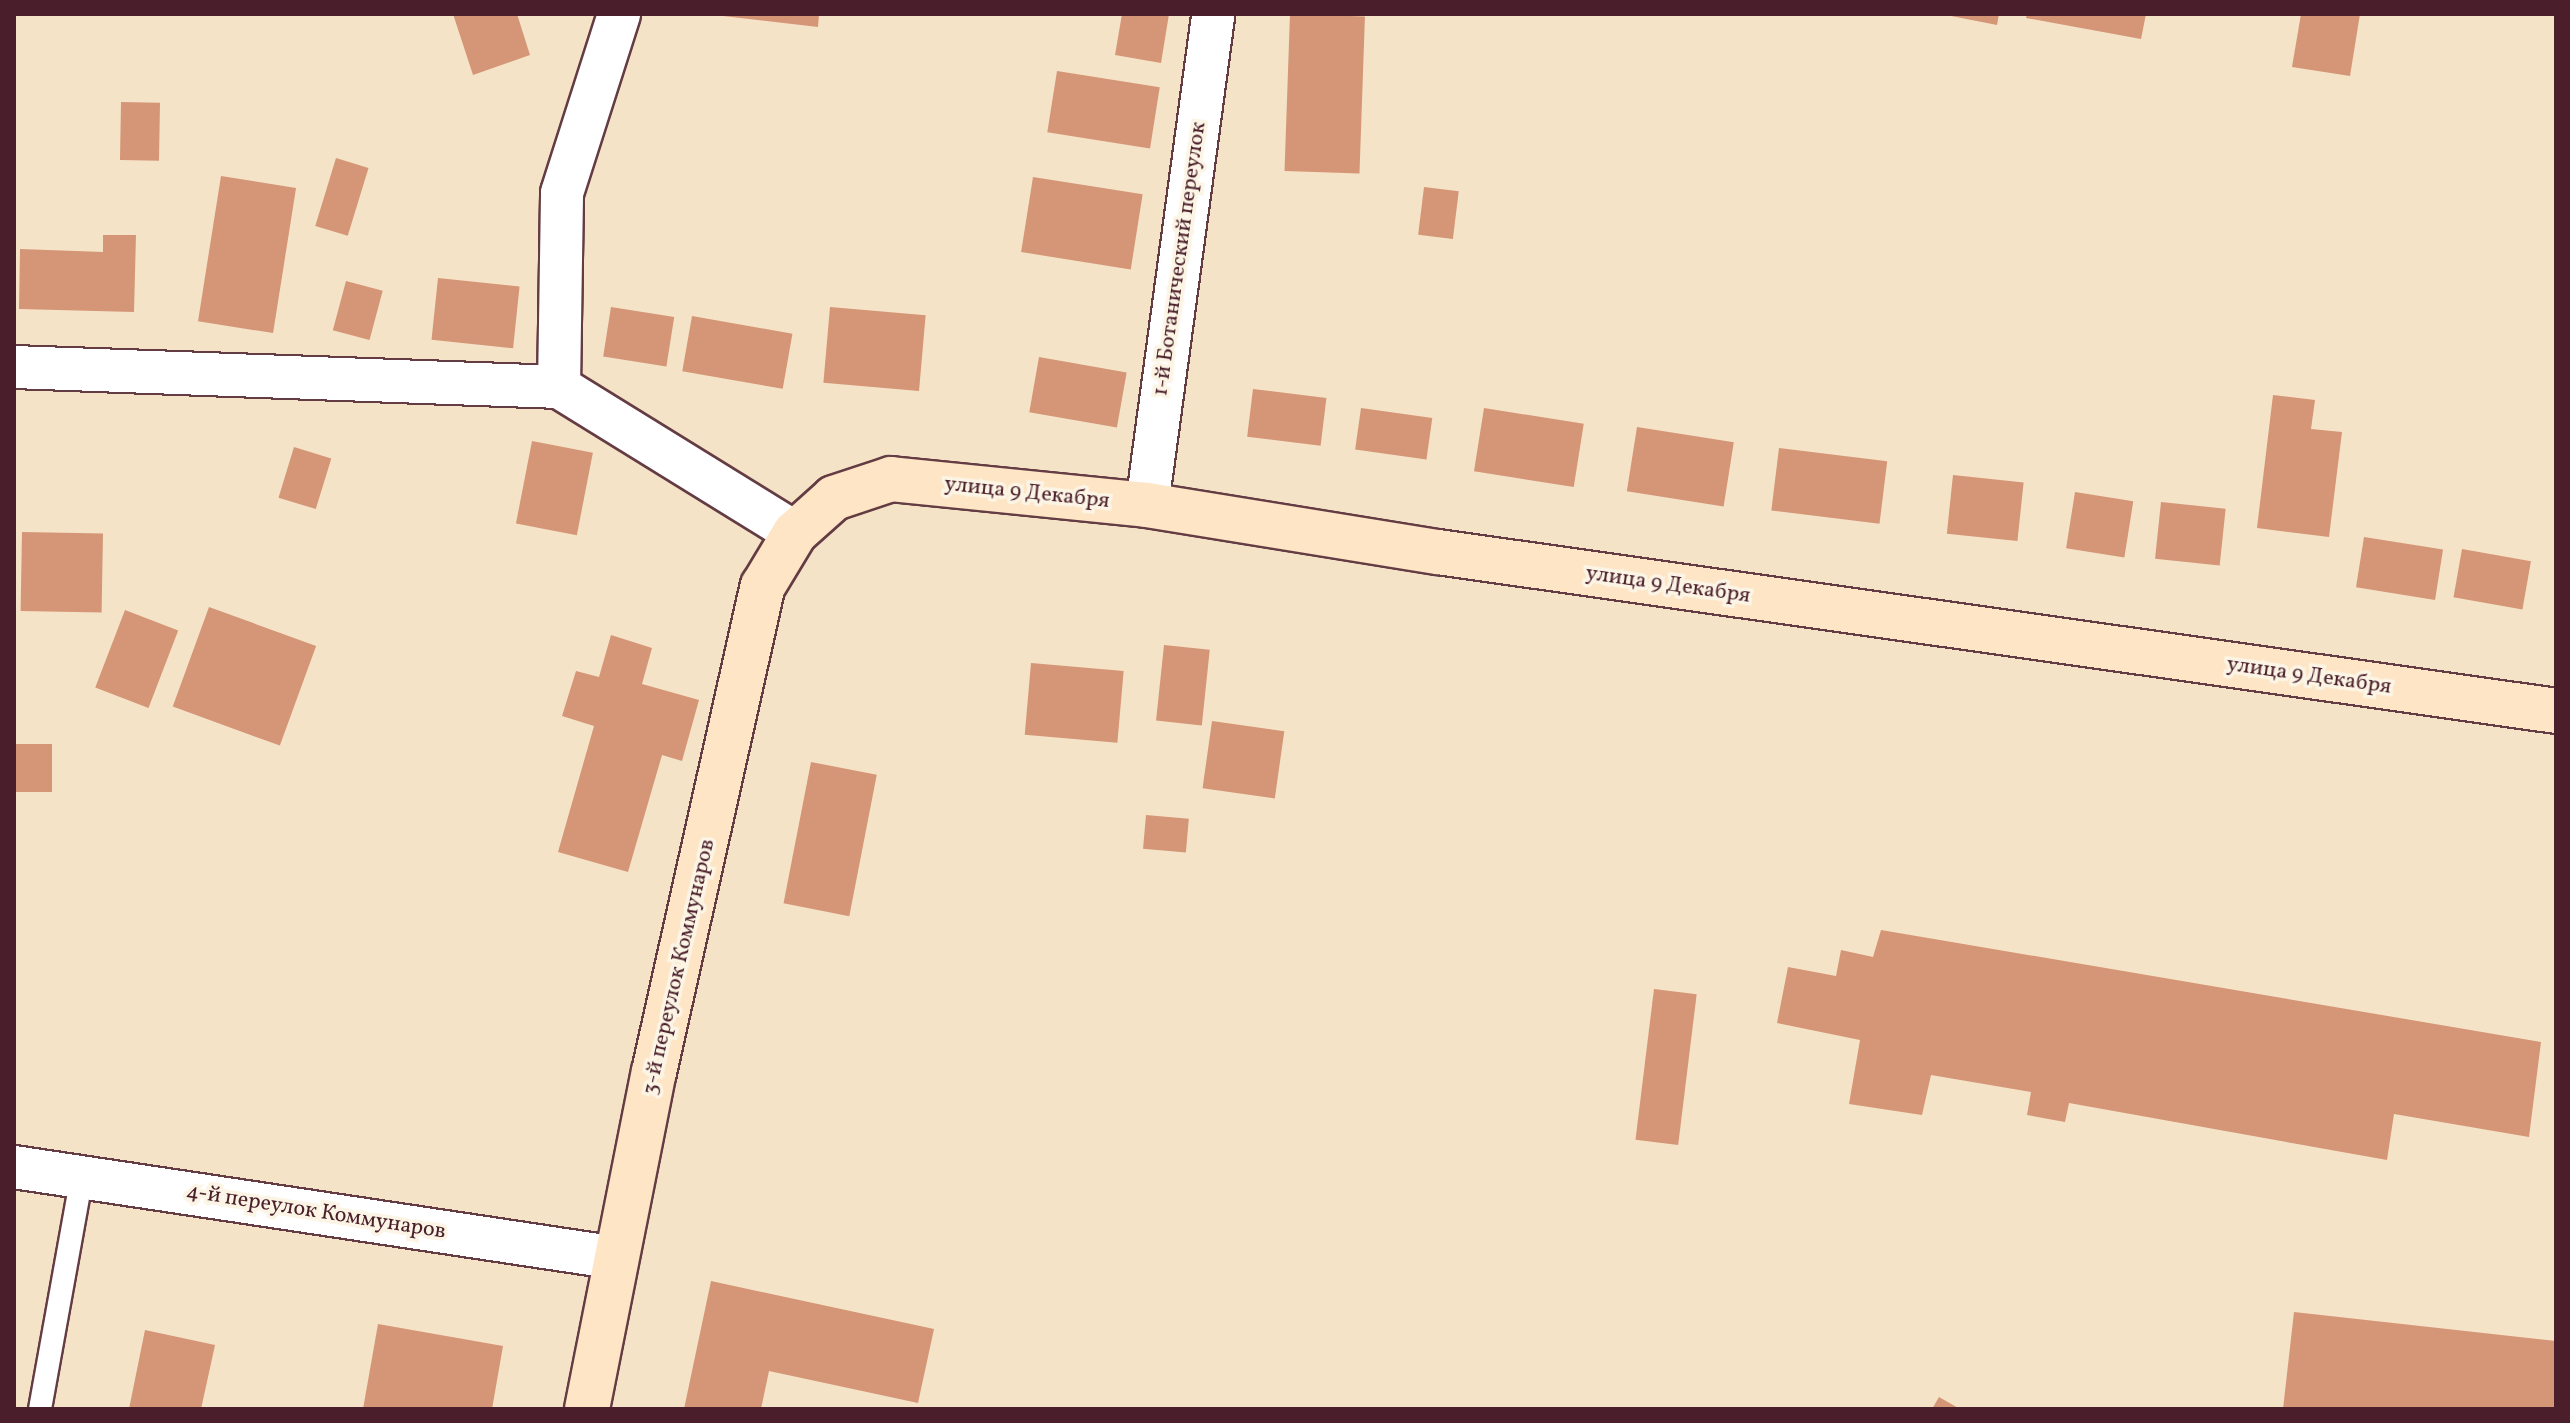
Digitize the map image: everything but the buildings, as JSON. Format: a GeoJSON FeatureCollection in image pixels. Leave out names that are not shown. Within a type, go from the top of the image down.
{"type":"FeatureCollection","features":[{"type":"Feature","properties":{"kind":"street"},"geometry":{"type":"LineString","coordinates":[[559,387],[562,193],[619,14]]}},
{"type":"Feature","properties":{"kind":"street","name":"1-й Ботанический переулок"},"geometry":{"type":"LineString","coordinates":[[1147,505],[1213,14]]}},
{"type":"Feature","properties":{"kind":"street"},"geometry":{"type":"LineString","coordinates":[[14,367],[559,387],[795,533]]}},
{"type":"Feature","properties":{"kind":"street","name":"улица 9 Декабря"},"geometry":{"type":"LineString","coordinates":[[795,533],[834,498],[891,479],[1147,505],[1453,555],[2556,711]]}},
{"type":"Feature","properties":{"kind":"street","name":"3-й переулок Коммунаров"},"geometry":{"type":"LineString","coordinates":[[587,1409],[763,586],[795,533]]}},
{"type":"Feature","properties":{"kind":"street","name":"4-й переулок Коммунаров"},"geometry":{"type":"LineString","coordinates":[[14,1167],[617,1258]]}},
{"type":"Feature","properties":{"kind":"lane"},"geometry":{"type":"LineString","coordinates":[[40,1409],[82,1176]]}}]}
